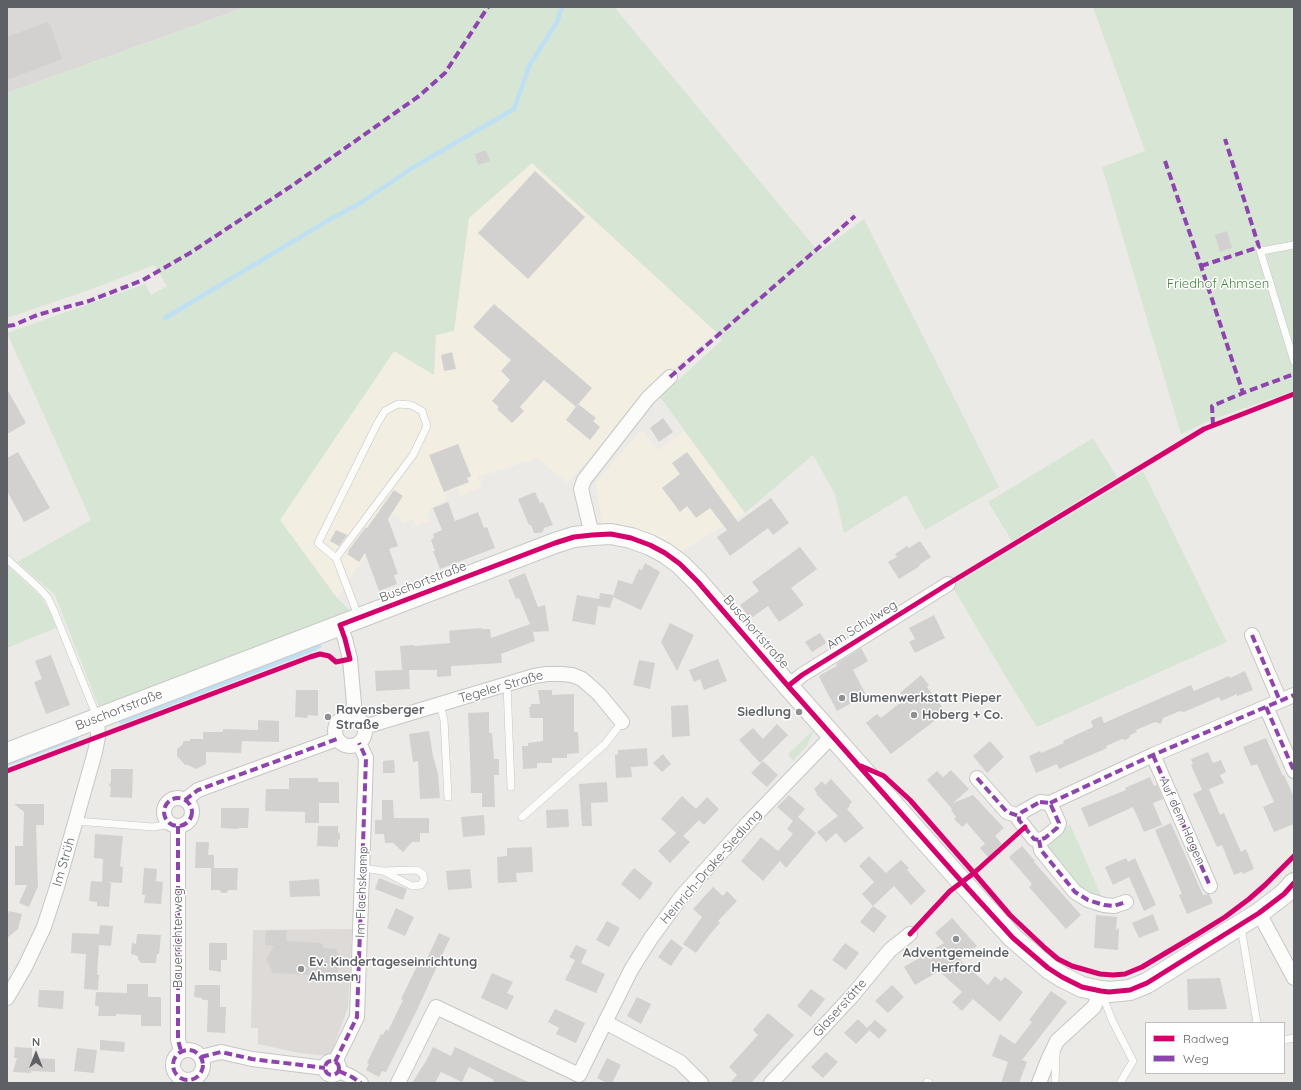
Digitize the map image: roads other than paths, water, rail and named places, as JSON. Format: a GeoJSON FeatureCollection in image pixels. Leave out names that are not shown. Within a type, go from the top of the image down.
{"type":"FeatureCollection","features":[{"type":"Feature","properties":{"kind":"main road","name":"Buschortstraße"},"geometry":{"type":"LineString","coordinates":[[7,754],[97,718],[555,543],[574,537],[611,534],[631,538],[650,545],[665,553],[680,564],[698,582],[832,736],[1013,938],[1048,968],[1062,977],[1082,987],[1101,992],[1130,990],[1147,983],[1241,925],[1284,894],[1294,883]]}},
{"type":"Feature","properties":{"kind":"street"},"geometry":{"type":"LineString","coordinates":[[592,535],[581,490],[584,480],[648,398],[670,377]]}},
{"type":"Feature","properties":{"kind":"street","name":"Am Schulweg"},"geometry":{"type":"LineString","coordinates":[[788,686],[802,675],[948,584]]}},
{"type":"Feature","properties":{"kind":"street"},"geometry":{"type":"LineString","coordinates":[[340,625],[350,659],[354,704],[352,716]]}},
{"type":"Feature","properties":{"kind":"street"},"geometry":{"type":"LineString","coordinates":[[1252,635],[1280,701]]}},
{"type":"Feature","properties":{"kind":"street","name":"Tegeler Straße"},"geometry":{"type":"LineString","coordinates":[[364,727],[534,676],[547,674],[561,674],[582,679],[599,694],[622,722]]}},
{"type":"Feature","properties":{"kind":"street"},"geometry":{"type":"LineString","coordinates":[[1019,816],[1022,812],[1040,802],[1050,803],[1153,755],[1294,695]]}},
{"type":"Feature","properties":{"kind":"street"},"geometry":{"type":"LineString","coordinates":[[1266,707],[1294,771]]}},
{"type":"Feature","properties":{"kind":"street"},"geometry":{"type":"LineString","coordinates":[[345,716],[358,718],[364,727],[365,733],[359,743],[347,746],[337,739],[334,732],[335,725],[345,716]]}},
{"type":"Feature","properties":{"kind":"street","name":"Im Strüh"},"geometry":{"type":"LineString","coordinates":[[7,998],[25,967],[44,927],[57,887],[98,737],[97,718]]}},
{"type":"Feature","properties":{"kind":"street","name":"Heinrich-Drake-Siedlung"},"geometry":{"type":"LineString","coordinates":[[398,1083],[436,1007],[579,1075],[631,970],[650,938],[682,896],[748,822],[832,736]]}},
{"type":"Feature","properties":{"kind":"street","name":"Bauerrichterweg"},"geometry":{"type":"LineString","coordinates":[[181,1051],[178,1040],[174,825],[166,818],[165,809],[169,802],[177,798],[185,800],[198,790],[337,739]]}},
{"type":"Feature","properties":{"kind":"street","name":"Im Flachskamp"},"geometry":{"type":"LineString","coordinates":[[333,1067],[357,1017],[366,758],[359,743]]}},
{"type":"Feature","properties":{"kind":"street","name":"Auf dem Hagen"},"geometry":{"type":"LineString","coordinates":[[1153,755],[1210,886]]}},
{"type":"Feature","properties":{"kind":"street"},"geometry":{"type":"LineString","coordinates":[[977,778],[1008,812],[1019,816],[1020,820],[1034,839],[1039,840],[1045,838],[1057,828],[1059,822],[1050,803]]}},
{"type":"Feature","properties":{"kind":"street"},"geometry":{"type":"LineString","coordinates":[[174,825],[185,824],[190,819],[192,812],[190,805],[185,800]]}},
{"type":"Feature","properties":{"kind":"street"},"geometry":{"type":"LineString","coordinates":[[1039,840],[1041,850],[1075,892],[1088,900],[1104,905],[1114,906],[1126,902]]}},
{"type":"Feature","properties":{"kind":"street"},"geometry":{"type":"LineString","coordinates":[[1259,913],[1294,978]]}},
{"type":"Feature","properties":{"kind":"street","name":"Glaserstätte"},"geometry":{"type":"LineString","coordinates":[[771,1083],[852,996],[890,950],[910,934]]}},
{"type":"Feature","properties":{"kind":"street"},"geometry":{"type":"LineString","coordinates":[[1039,1083],[1057,1041],[1094,1007],[1101,992]]}},
{"type":"Feature","properties":{"kind":"street"},"geometry":{"type":"LineString","coordinates":[[605,1022],[680,1062],[701,1083]]}},
{"type":"Feature","properties":{"kind":"street"},"geometry":{"type":"LineString","coordinates":[[188,1049],[196,1052],[201,1057],[203,1064],[202,1071],[197,1077],[191,1080],[182,1081],[174,1072],[172,1066],[173,1060],[176,1054],[181,1051],[188,1049]]}},
{"type":"Feature","properties":{"kind":"street"},"geometry":{"type":"LineString","coordinates":[[201,1057],[221,1052],[252,1059],[333,1067],[361,1083]]}},
{"type":"Feature","properties":{"kind":"lane"},"geometry":{"type":"LineString","coordinates":[[1294,244],[1260,249],[1294,361]]}},
{"type":"Feature","properties":{"kind":"lane"},"geometry":{"type":"LineString","coordinates":[[336,558],[413,455],[427,426],[422,411],[411,405],[398,404],[385,411],[318,543],[336,558],[359,618]]}},
{"type":"Feature","properties":{"kind":"lane"},"geometry":{"type":"LineString","coordinates":[[7,559],[48,598],[97,718]]}},
{"type":"Feature","properties":{"kind":"lane"},"geometry":{"type":"LineString","coordinates":[[507,684],[511,787]]}},
{"type":"Feature","properties":{"kind":"lane"},"geometry":{"type":"LineString","coordinates":[[440,705],[444,720],[448,797]]}},
{"type":"Feature","properties":{"kind":"lane"},"geometry":{"type":"LineString","coordinates":[[522,817],[605,744],[622,722]]}},
{"type":"Feature","properties":{"kind":"lane"},"geometry":{"type":"LineString","coordinates":[[76,821],[153,827],[174,825]]}},
{"type":"Feature","properties":{"kind":"lane"},"geometry":{"type":"LineString","coordinates":[[363,868],[383,871],[417,870],[423,874],[424,880],[421,885],[412,886],[383,871]]}},
{"type":"Feature","properties":{"kind":"lane"},"geometry":{"type":"LineString","coordinates":[[1241,925],[1257,1022]]}},
{"type":"Feature","properties":{"kind":"lane"},"geometry":{"type":"LineString","coordinates":[[1101,992],[1112,1020],[1133,1061],[1120,1083]]}},
{"type":"Feature","properties":{"kind":"lane"},"geometry":{"type":"LineString","coordinates":[[1055,1083],[1057,1041]]}},
{"type":"Feature","properties":{"kind":"waterway"},"geometry":{"type":"LineString","coordinates":[[165,318],[327,221],[362,202],[412,168],[514,109],[530,64],[557,22],[562,7]]}},
{"type":"Feature","properties":{"kind":"waterway"},"geometry":{"type":"LineString","coordinates":[[121,722],[319,646]]}},
{"type":"Feature","properties":{"kind":"waterway"},"geometry":{"type":"LineString","coordinates":[[7,764],[76,738]]}},
{"type":"Feature","properties":{"kind":"place","name":"Blumenwerkstatt Pieper"},"geometry":{"type":"Point","coordinates":[842,698]}},
{"type":"Feature","properties":{"kind":"place","name":"Siedlung"},"geometry":{"type":"Point","coordinates":[799,712]}},
{"type":"Feature","properties":{"kind":"place","name":"Hoberg + Co."},"geometry":{"type":"Point","coordinates":[914,715]}},
{"type":"Feature","properties":{"kind":"place","name":"Ravensberger Straße"},"geometry":{"type":"Point","coordinates":[328,717]}},
{"type":"Feature","properties":{"kind":"place","name":"Adventgemeinde Herford"},"geometry":{"type":"Point","coordinates":[956,939]}},
{"type":"Feature","properties":{"kind":"place","name":"Ev. Kindertageseinrichtung Ahmsen"},"geometry":{"type":"Point","coordinates":[301,969]}},
{"type":"Feature","properties":{"kind":"park label","name":"Friedhof Ahmsen"},"geometry":{"type":"Point","coordinates":[1218,284]}}]}
